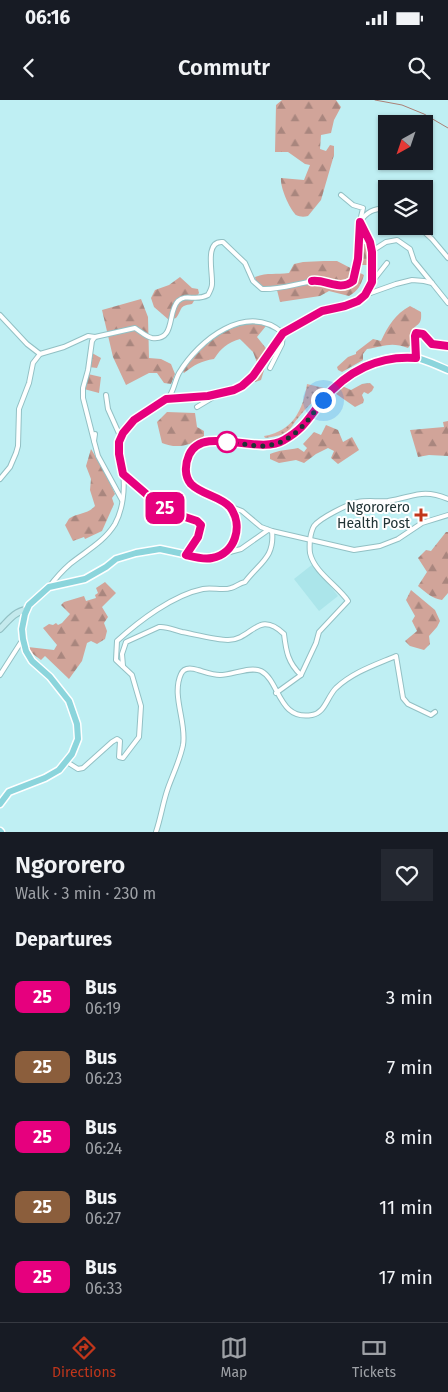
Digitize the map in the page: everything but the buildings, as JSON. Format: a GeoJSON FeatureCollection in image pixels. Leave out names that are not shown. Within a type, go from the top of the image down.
{"type":"FeatureCollection","features":[{"type":"Feature","properties":{"kind":"main road"},"geometry":{"type":"LineString","coordinates":[[0,804],[9,792],[45,778],[59,770],[72,754],[78,739],[77,724],[72,709],[61,690],[32,661],[22,639],[22,629],[29,605],[49,587],[85,579],[116,559],[136,553],[160,549],[207,559],[224,553],[233,543],[237,530],[233,514],[229,506],[190,483],[185,467],[189,455],[199,443],[215,441],[263,446],[280,443],[302,428],[332,390],[352,373],[374,363],[392,358],[416,358],[448,370]]}},
{"type":"Feature","properties":{"kind":"main road"},"geometry":{"type":"LineString","coordinates":[[0,629],[16,613],[26,610]]}},
{"type":"Feature","properties":{"kind":"street"},"geometry":{"type":"LineString","coordinates":[[0,479],[14,459],[18,446],[19,409],[33,363],[40,354],[64,347],[88,336],[95,337],[135,328],[152,338],[161,337],[166,334],[171,326],[172,309],[180,300],[186,297],[196,299],[208,295],[212,288],[212,252],[215,244],[218,242],[223,242],[245,263],[253,281],[262,289],[317,280],[332,285],[344,286],[349,284],[355,276],[363,208],[349,203],[341,195]]}},
{"type":"Feature","properties":{"kind":"street"},"geometry":{"type":"LineString","coordinates":[[360,222],[372,210],[378,209]]}},
{"type":"Feature","properties":{"kind":"street"},"geometry":{"type":"LineString","coordinates":[[360,222],[370,242],[372,282]]}},
{"type":"Feature","properties":{"kind":"street"},"geometry":{"type":"LineString","coordinates":[[428,235],[448,258]]}},
{"type":"Feature","properties":{"kind":"street"},"geometry":{"type":"LineString","coordinates":[[372,252],[386,242],[397,240],[410,248],[414,261],[448,303]]}},
{"type":"Feature","properties":{"kind":"street"},"geometry":{"type":"LineString","coordinates":[[166,399],[234,390],[248,381],[283,333],[322,311],[358,301],[365,295],[372,282],[387,263]]}},
{"type":"Feature","properties":{"kind":"street"},"geometry":{"type":"LineString","coordinates":[[365,295],[412,280],[432,283]]}},
{"type":"Feature","properties":{"kind":"street"},"geometry":{"type":"LineString","coordinates":[[0,315],[27,344],[40,354]]}},
{"type":"Feature","properties":{"kind":"street"},"geometry":{"type":"LineString","coordinates":[[49,587],[64,569],[108,534],[121,512],[123,474],[119,442],[134,420],[170,395],[179,374],[191,357],[215,334],[238,323],[254,322],[273,326],[283,333]]}},
{"type":"Feature","properties":{"kind":"street"},"geometry":{"type":"LineString","coordinates":[[270,368],[282,344],[283,333]]}},
{"type":"Feature","properties":{"kind":"street"},"geometry":{"type":"LineString","coordinates":[[416,358],[416,333],[423,334],[432,344],[448,346]]}},
{"type":"Feature","properties":{"kind":"street"},"geometry":{"type":"LineString","coordinates":[[95,337],[92,341],[88,370],[83,388],[83,398],[98,456],[122,501]]}},
{"type":"Feature","properties":{"kind":"street"},"geometry":{"type":"LineString","coordinates":[[198,407],[219,393]]}},
{"type":"Feature","properties":{"kind":"street"},"geometry":{"type":"LineString","coordinates":[[106,394],[108,408],[121,438]]}},
{"type":"Feature","properties":{"kind":"street"},"geometry":{"type":"LineString","coordinates":[[94,442],[95,434]]}},
{"type":"Feature","properties":{"kind":"street"},"geometry":{"type":"LineString","coordinates":[[123,474],[165,508],[197,521],[201,525],[198,537],[186,555]]}},
{"type":"Feature","properties":{"kind":"street"},"geometry":{"type":"LineString","coordinates":[[276,693],[301,675],[319,632],[348,601],[326,578],[310,553],[312,530],[317,523],[336,511],[356,502],[392,500],[427,492],[448,499]]}},
{"type":"Feature","properties":{"kind":"street"},"geometry":{"type":"LineString","coordinates":[[229,506],[242,511],[261,527],[310,541],[354,550],[380,546],[398,539],[422,523],[448,515]]}},
{"type":"Feature","properties":{"kind":"street"},"geometry":{"type":"LineString","coordinates":[[224,553],[241,549],[270,530]]}},
{"type":"Feature","properties":{"kind":"street"},"geometry":{"type":"LineString","coordinates":[[67,762],[78,769],[83,768],[117,739],[120,741],[119,757],[123,758],[139,737],[141,706],[132,675],[116,660],[117,642],[157,609],[183,596],[202,589],[229,589],[245,582],[272,550],[273,542],[270,530]]}},
{"type":"Feature","properties":{"kind":"street"},"geometry":{"type":"LineString","coordinates":[[123,666],[122,653],[126,642],[159,627],[164,626],[184,632],[229,640],[240,638],[249,630],[264,624],[272,625],[284,634],[288,660],[301,675]]}},
{"type":"Feature","properties":{"kind":"street"},"geometry":{"type":"LineString","coordinates":[[0,676],[22,639]]}},
{"type":"Feature","properties":{"kind":"street"},"geometry":{"type":"LineString","coordinates":[[156,832],[183,745],[184,732],[178,700],[180,680],[183,671],[186,669],[194,668],[219,675],[253,669],[260,670],[271,682],[282,702],[292,712],[312,715],[322,710],[335,689],[345,681],[361,670],[396,656],[403,698],[408,704],[430,715],[435,712]]}},
{"type":"Feature","properties":{"kind":"shaded area"},"geometry":{"type":"Polygon","coordinates":[[[307,384],[324,388],[288,431],[281,435],[265,438],[264,436],[282,429],[295,418],[303,402],[307,384]]]}},
{"type":"Feature","properties":{"kind":"shaded area"},"geometry":{"type":"Polygon","coordinates":[[[313,564],[338,596],[319,611],[294,579],[313,564]]]}},
{"type":"Feature","properties":{"kind":"green space"},"geometry":{"type":"Polygon","coordinates":[[[282,100],[336,100],[341,107],[334,120],[331,133],[321,135],[320,149],[326,151],[330,145],[334,146],[334,155],[321,200],[308,216],[298,216],[293,212],[282,187],[281,178],[304,180],[310,165],[305,164],[288,152],[275,152],[276,105],[282,100]]]}},
{"type":"Feature","properties":{"kind":"green space"},"geometry":{"type":"Polygon","coordinates":[[[360,228],[369,247],[372,265],[360,265],[360,228]]]}},
{"type":"Feature","properties":{"kind":"green space"},"geometry":{"type":"Polygon","coordinates":[[[337,261],[364,275],[357,290],[349,296],[329,291],[320,296],[280,302],[276,286],[262,286],[256,281],[255,277],[260,275],[289,273],[294,264],[337,261]]]}},
{"type":"Feature","properties":{"kind":"green space"},"geometry":{"type":"Polygon","coordinates":[[[180,277],[192,288],[198,289],[199,293],[192,304],[183,307],[176,318],[169,320],[154,307],[151,298],[155,290],[169,285],[180,277]]]}},
{"type":"Feature","properties":{"kind":"green space"},"geometry":{"type":"Polygon","coordinates":[[[141,299],[148,317],[149,358],[161,359],[171,364],[175,374],[171,384],[164,383],[157,373],[149,373],[126,385],[113,357],[102,310],[141,299]]]}},
{"type":"Feature","properties":{"kind":"green space"},"geometry":{"type":"Polygon","coordinates":[[[410,306],[421,312],[421,319],[412,330],[411,344],[408,348],[387,345],[367,349],[363,354],[363,360],[342,372],[338,370],[337,367],[348,357],[356,354],[373,339],[381,341],[392,321],[410,306]]]}},
{"type":"Feature","properties":{"kind":"green space"},"geometry":{"type":"Polygon","coordinates":[[[255,323],[266,326],[257,337],[273,357],[265,367],[261,380],[248,384],[241,383],[258,365],[253,352],[240,339],[225,346],[214,359],[198,364],[184,373],[182,371],[205,346],[222,333],[232,328],[255,323]]]}},
{"type":"Feature","properties":{"kind":"green space"},"geometry":{"type":"Polygon","coordinates":[[[92,353],[101,358],[97,368],[89,367],[92,353]]]}},
{"type":"Feature","properties":{"kind":"green space"},"geometry":{"type":"Polygon","coordinates":[[[88,374],[101,377],[99,393],[84,389],[88,374]]]}},
{"type":"Feature","properties":{"kind":"green space"},"geometry":{"type":"Polygon","coordinates":[[[370,383],[374,387],[372,391],[368,394],[364,392],[362,395],[363,403],[355,407],[332,391],[340,385],[351,390],[362,384],[370,383]]]}},
{"type":"Feature","properties":{"kind":"green space"},"geometry":{"type":"Polygon","coordinates":[[[167,412],[195,413],[197,427],[204,431],[204,436],[183,446],[162,443],[157,422],[167,412]]]}},
{"type":"Feature","properties":{"kind":"green space"},"geometry":{"type":"Polygon","coordinates":[[[448,421],[448,456],[429,455],[418,457],[410,430],[444,427],[443,422],[448,421]]]}},
{"type":"Feature","properties":{"kind":"green space"},"geometry":{"type":"Polygon","coordinates":[[[326,425],[338,430],[343,442],[352,437],[359,450],[338,464],[331,458],[334,451],[328,448],[304,463],[296,460],[279,463],[270,459],[270,454],[280,451],[298,448],[304,452],[307,448],[303,444],[314,432],[321,435],[326,425]]]}},
{"type":"Feature","properties":{"kind":"green space"},"geometry":{"type":"Polygon","coordinates":[[[91,449],[115,494],[112,498],[114,504],[102,531],[85,539],[84,537],[73,541],[65,525],[73,516],[89,511],[95,506],[90,490],[91,479],[86,466],[91,449]]]}},
{"type":"Feature","properties":{"kind":"green space"},"geometry":{"type":"Polygon","coordinates":[[[448,532],[448,593],[442,600],[432,597],[418,586],[427,572],[418,558],[426,550],[431,551],[448,532]]]}},
{"type":"Feature","properties":{"kind":"green space"},"geometry":{"type":"Polygon","coordinates":[[[105,582],[116,593],[102,607],[108,617],[104,623],[107,631],[105,639],[97,644],[91,641],[87,643],[82,661],[69,679],[45,656],[41,660],[28,647],[54,650],[57,645],[43,628],[49,624],[53,625],[56,623],[58,625],[62,623],[70,614],[61,605],[64,602],[84,596],[86,601],[96,598],[95,595],[98,593],[96,588],[105,582]]]}},
{"type":"Feature","properties":{"kind":"green space"},"geometry":{"type":"Polygon","coordinates":[[[411,590],[435,610],[440,621],[429,636],[430,644],[424,650],[410,646],[405,641],[417,631],[412,621],[415,616],[406,600],[411,590]]]}},
{"type":"Feature","properties":{"kind":"waterway"},"geometry":{"type":"LineString","coordinates":[[375,100],[402,105],[424,114],[448,128]]}},
{"type":"Feature","properties":{"kind":"bus line","name":"25"},"geometry":{"type":"LineString","coordinates":[[312,281],[317,280],[332,285],[344,286],[353,281],[358,259],[358,229],[360,222],[370,242],[373,264],[372,282],[365,295],[358,301],[345,306],[322,311],[283,333],[253,376],[242,386],[234,390],[208,396],[166,399],[134,420],[123,433],[119,442],[123,474],[165,508],[197,521],[201,525],[201,532],[186,555],[207,559],[219,556],[233,543],[237,530],[229,506],[190,483],[185,467],[189,455],[199,443],[215,441],[263,446],[280,443],[302,428],[332,390],[352,373],[362,367],[392,358],[416,358],[416,333],[423,334],[432,344],[448,346]]}},
{"type":"Feature","properties":{"kind":"place","name":"Ngororero Health Post"},"geometry":{"type":"Point","coordinates":[421,515]}},
{"type":"Feature","properties":{"kind":"route"},"geometry":{"type":"LineString","coordinates":[[227,442],[263,446],[280,443],[302,428],[323,400]]}}]}
